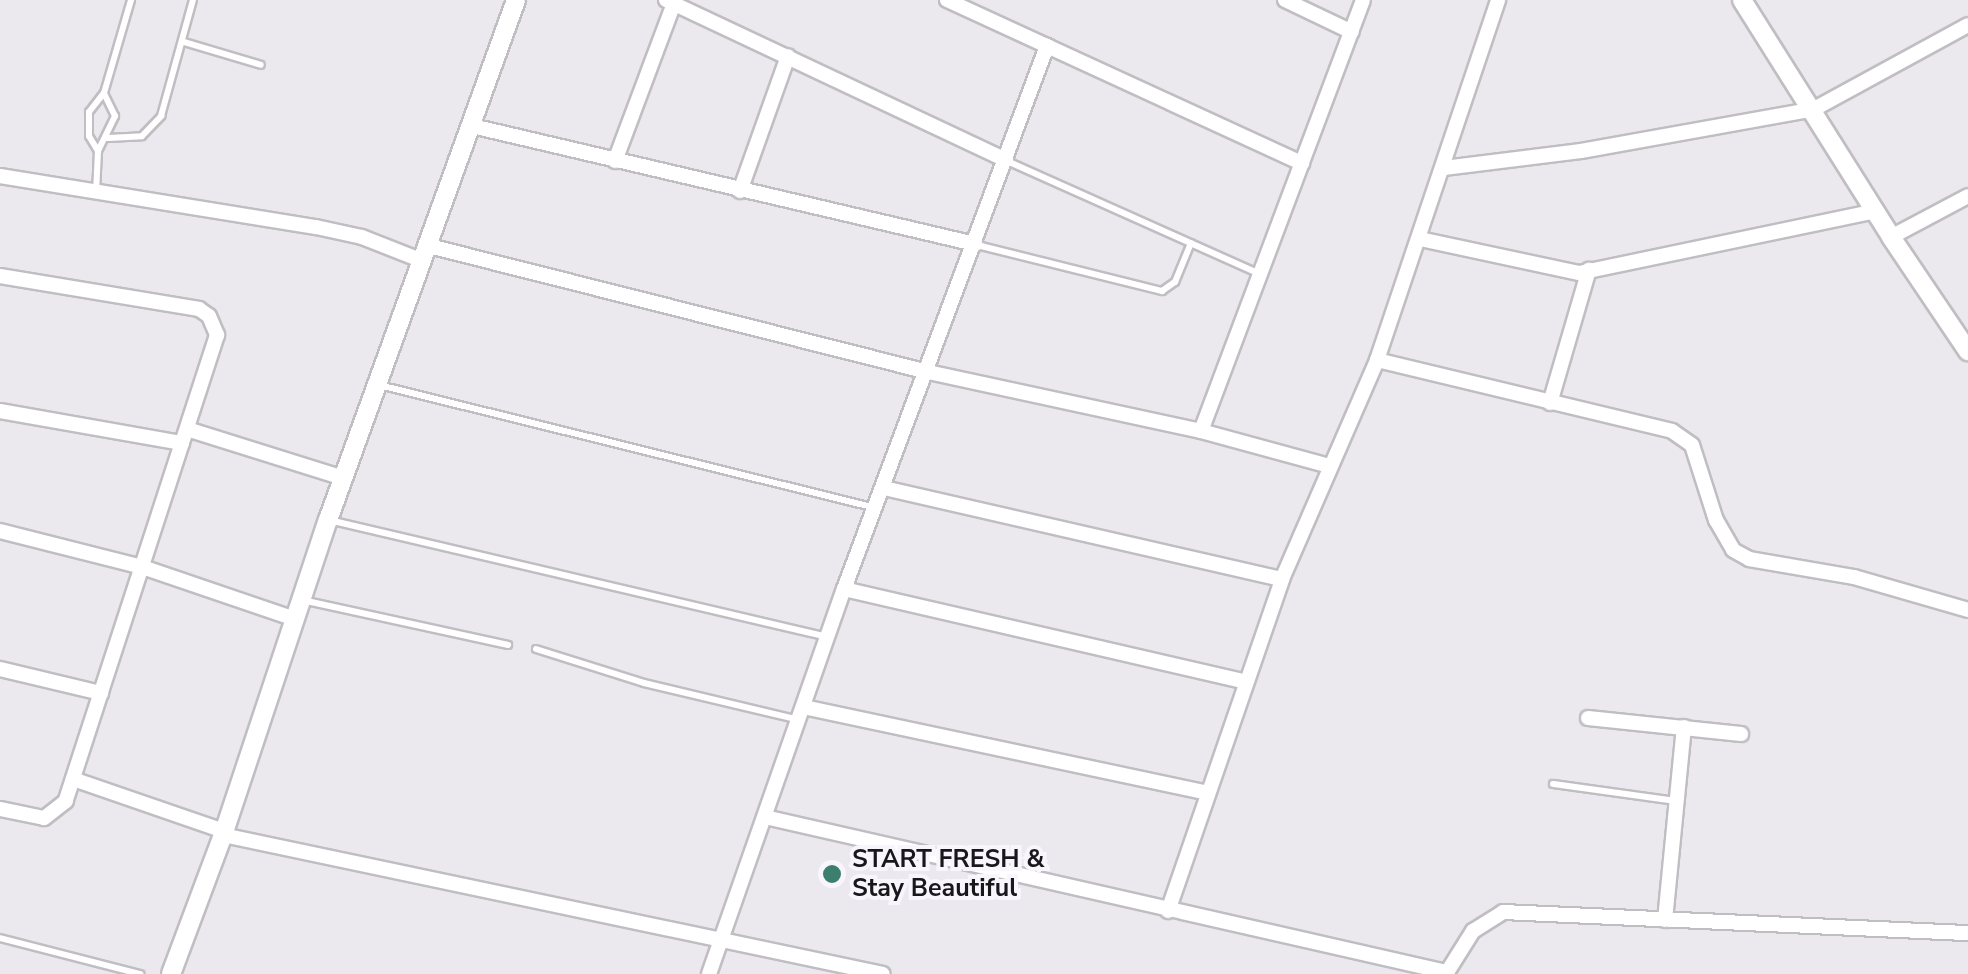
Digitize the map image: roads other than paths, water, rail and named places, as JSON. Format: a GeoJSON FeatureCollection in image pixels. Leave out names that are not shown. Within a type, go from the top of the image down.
{"type":"FeatureCollection","features":[{"type":"Feature","properties":{"kind":"street"},"geometry":{"type":"LineString","coordinates":[[177,973],[328,520],[516,0]]}},
{"type":"Feature","properties":{"kind":"street"},"geometry":{"type":"LineString","coordinates":[[946,0],[1302,162]]}},
{"type":"Feature","properties":{"kind":"street"},"geometry":{"type":"LineString","coordinates":[[1285,0],[1352,32]]}},
{"type":"Feature","properties":{"kind":"street"},"geometry":{"type":"LineString","coordinates":[[1201,431],[1364,0]]}},
{"type":"Feature","properties":{"kind":"street"},"geometry":{"type":"LineString","coordinates":[[1168,911],[1282,578],[1377,360],[1498,0]]}},
{"type":"Feature","properties":{"kind":"street"},"geometry":{"type":"LineString","coordinates":[[1742,0],[1878,210],[1890,237],[1968,351]]}},
{"type":"Feature","properties":{"kind":"street"},"geometry":{"type":"LineString","coordinates":[[615,161],[670,2],[1006,160]]}},
{"type":"Feature","properties":{"kind":"street"},"geometry":{"type":"LineString","coordinates":[[1444,168],[1581,151],[1814,110],[1968,25]]}},
{"type":"Feature","properties":{"kind":"street"},"geometry":{"type":"LineString","coordinates":[[709,974],[844,589],[1047,46]]}},
{"type":"Feature","properties":{"kind":"street"},"geometry":{"type":"LineString","coordinates":[[740,191],[788,56]]}},
{"type":"Feature","properties":{"kind":"street"},"geometry":{"type":"LineString","coordinates":[[472,126],[975,244]]}},
{"type":"Feature","properties":{"kind":"street"},"geometry":{"type":"LineString","coordinates":[[0,176],[362,237],[928,372],[1201,431],[1330,466]]}},
{"type":"Feature","properties":{"kind":"street"},"geometry":{"type":"LineString","coordinates":[[1890,237],[1968,196]]}},
{"type":"Feature","properties":{"kind":"street"},"geometry":{"type":"LineString","coordinates":[[1420,239],[1579,272],[1878,210]]}},
{"type":"Feature","properties":{"kind":"street"},"geometry":{"type":"LineString","coordinates":[[1550,403],[1589,270]]}},
{"type":"Feature","properties":{"kind":"street"},"geometry":{"type":"LineString","coordinates":[[0,276],[199,310],[209,316],[217,335],[66,801],[54,814],[34,818],[0,809]]}},
{"type":"Feature","properties":{"kind":"street"},"geometry":{"type":"LineString","coordinates":[[1377,360],[1683,437],[1699,460],[1724,538],[1749,559],[1854,577],[1968,610]]}},
{"type":"Feature","properties":{"kind":"street"},"geometry":{"type":"LineString","coordinates":[[0,410],[185,436],[343,478]]}},
{"type":"Feature","properties":{"kind":"street"},"geometry":{"type":"LineString","coordinates":[[884,488],[1282,578]]}},
{"type":"Feature","properties":{"kind":"street"},"geometry":{"type":"LineString","coordinates":[[0,532],[142,567],[295,619]]}},
{"type":"Feature","properties":{"kind":"street"},"geometry":{"type":"LineString","coordinates":[[844,589],[1246,682]]}},
{"type":"Feature","properties":{"kind":"street"},"geometry":{"type":"LineString","coordinates":[[0,669],[101,693]]}},
{"type":"Feature","properties":{"kind":"street"},"geometry":{"type":"LineString","coordinates":[[802,713],[1208,793]]}},
{"type":"Feature","properties":{"kind":"street"},"geometry":{"type":"LineString","coordinates":[[1588,718],[1741,734]]}},
{"type":"Feature","properties":{"kind":"street"},"geometry":{"type":"LineString","coordinates":[[1665,920],[1684,728]]}},
{"type":"Feature","properties":{"kind":"street"},"geometry":{"type":"LineString","coordinates":[[73,779],[223,833],[882,974]]}},
{"type":"Feature","properties":{"kind":"street"},"geometry":{"type":"LineString","coordinates":[[765,818],[1446,973],[1473,932],[1503,912],[1968,934]]}},
{"type":"Feature","properties":{"kind":"lane"},"geometry":{"type":"LineString","coordinates":[[96,194],[98,152],[88,123],[89,112],[104,93],[132,0]]}},
{"type":"Feature","properties":{"kind":"lane"},"geometry":{"type":"LineString","coordinates":[[108,138],[142,136],[161,116],[193,0]]}},
{"type":"Feature","properties":{"kind":"lane"},"geometry":{"type":"LineString","coordinates":[[184,42],[262,65]]}},
{"type":"Feature","properties":{"kind":"lane"},"geometry":{"type":"LineString","coordinates":[[98,152],[108,138],[115,116],[104,93]]}},
{"type":"Feature","properties":{"kind":"lane"},"geometry":{"type":"LineString","coordinates":[[1006,160],[1260,274]]}},
{"type":"Feature","properties":{"kind":"lane"},"geometry":{"type":"LineString","coordinates":[[975,244],[1162,290],[1175,282],[1190,243]]}},
{"type":"Feature","properties":{"kind":"lane"},"geometry":{"type":"LineString","coordinates":[[378,385],[876,508]]}},
{"type":"Feature","properties":{"kind":"lane"},"geometry":{"type":"LineString","coordinates":[[328,520],[829,637]]}},
{"type":"Feature","properties":{"kind":"lane"},"geometry":{"type":"LineString","coordinates":[[301,600],[508,645]]}},
{"type":"Feature","properties":{"kind":"lane"},"geometry":{"type":"LineString","coordinates":[[536,649],[644,683],[802,713]]}},
{"type":"Feature","properties":{"kind":"lane"},"geometry":{"type":"LineString","coordinates":[[1553,784],[1676,801]]}},
{"type":"Feature","properties":{"kind":"lane"},"geometry":{"type":"LineString","coordinates":[[0,938],[140,974]]}},
{"type":"Feature","properties":{"kind":"place","name":"START FRESH & Stay Beautiful"},"geometry":{"type":"Point","coordinates":[832,874]}}]}
